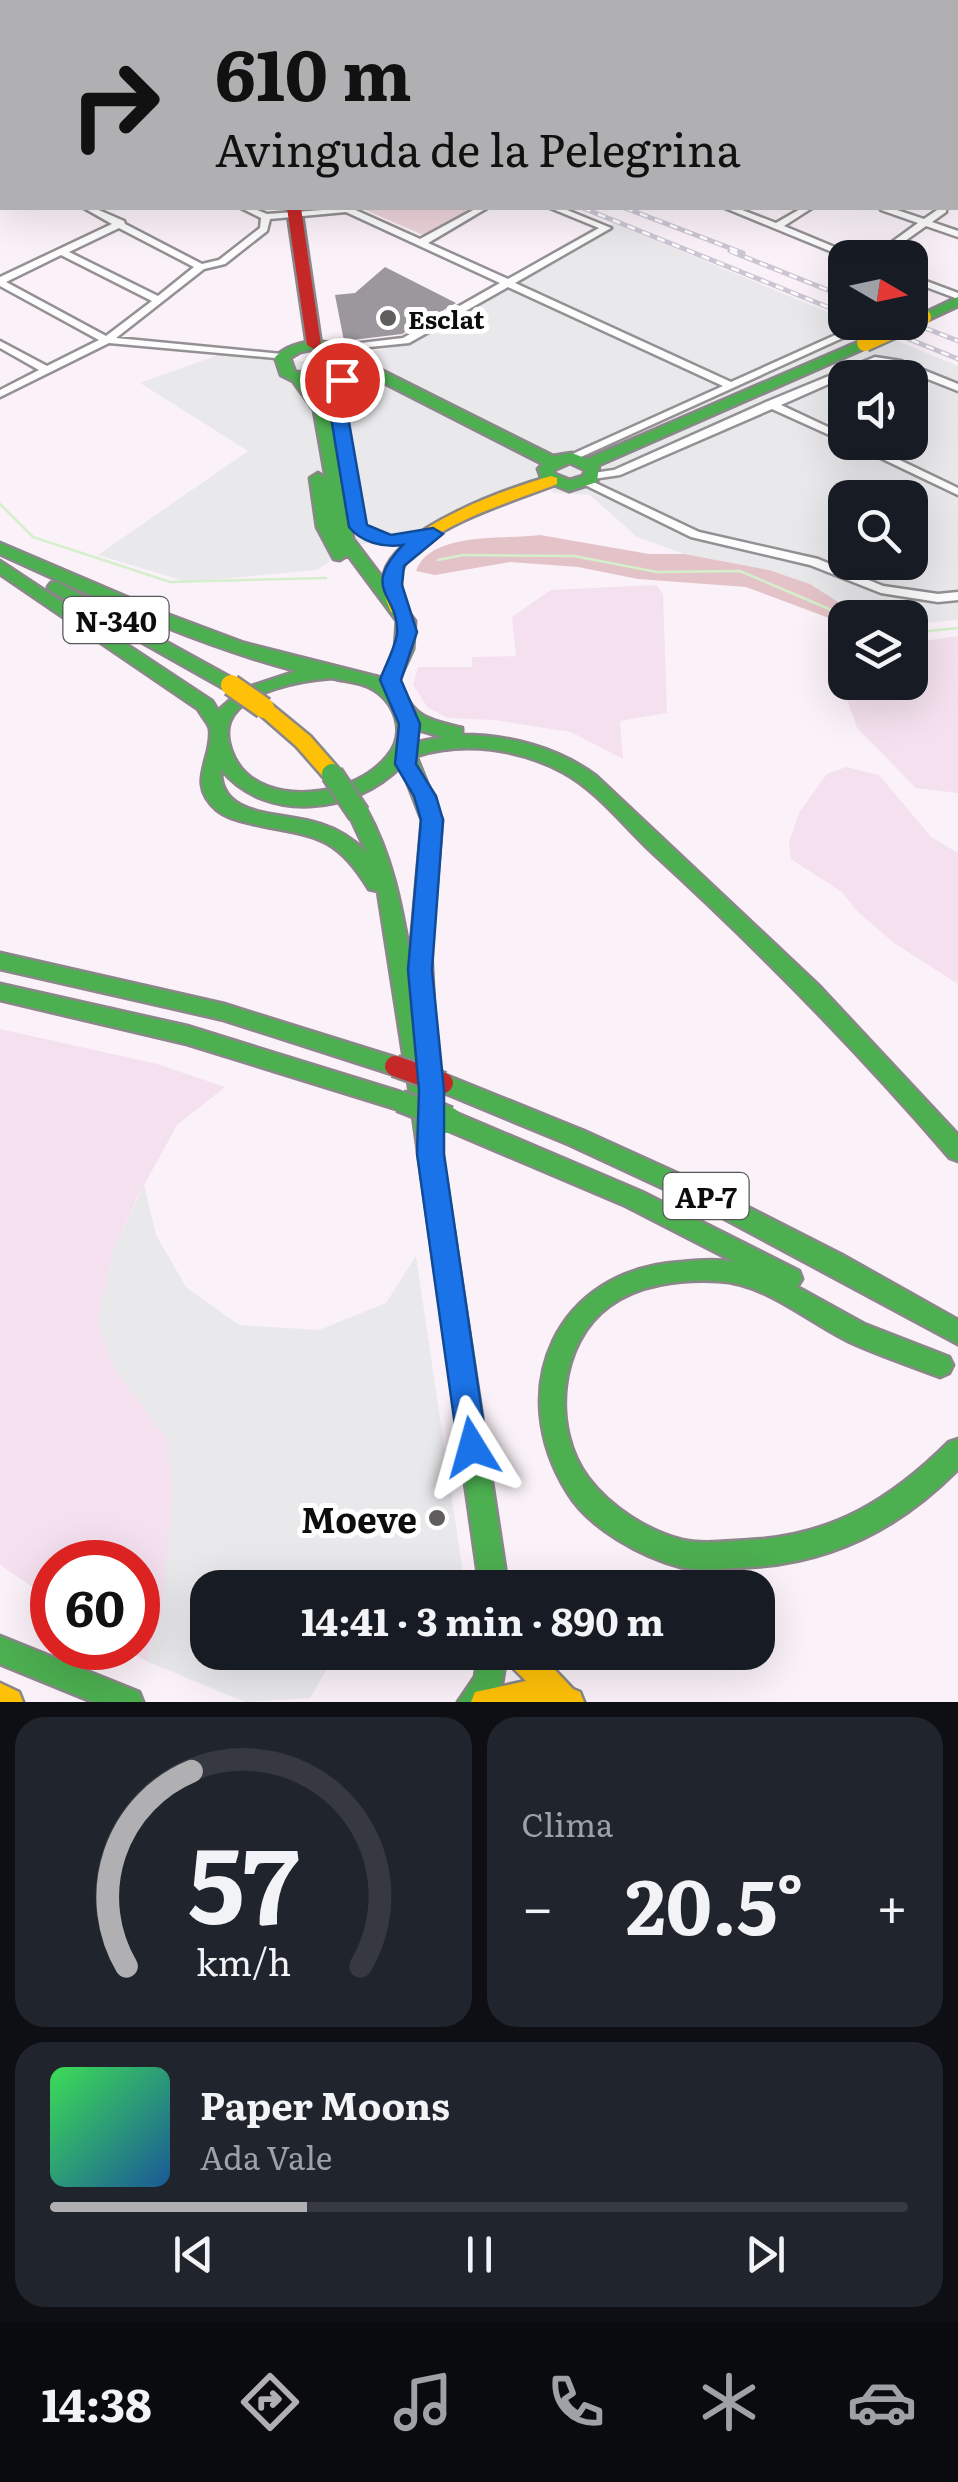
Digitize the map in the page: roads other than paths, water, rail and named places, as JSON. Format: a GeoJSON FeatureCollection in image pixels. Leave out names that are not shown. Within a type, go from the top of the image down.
{"type":"FeatureCollection","features":[{"type":"Feature","properties":{"kind":"main road"},"geometry":{"type":"LineString","coordinates":[[294,211],[314,344]]}},
{"type":"Feature","properties":{"kind":"main road"},"geometry":{"type":"LineString","coordinates":[[398,610],[392,585],[394,565],[409,549],[433,534],[923,318],[958,298]]}},
{"type":"Feature","properties":{"kind":"main road"},"geometry":{"type":"LineString","coordinates":[[322,410],[351,369],[358,352],[314,344],[282,357],[283,368],[301,382],[322,410],[340,526],[367,571],[406,622],[406,639],[390,680],[410,734],[406,764],[425,796],[432,820],[420,970],[432,1090],[430,1154]]}},
{"type":"Feature","properties":{"kind":"main road"},"geometry":{"type":"LineString","coordinates":[[301,382],[351,369],[574,471]]}},
{"type":"Feature","properties":{"kind":"main road"},"geometry":{"type":"LineString","coordinates":[[301,382],[325,527],[342,559],[367,571]]}},
{"type":"Feature","properties":{"kind":"main road"},"geometry":{"type":"LineString","coordinates":[[0,548],[210,640],[364,678],[427,728],[530,739],[581,762],[645,816],[958,1125]]}},
{"type":"Feature","properties":{"kind":"main road","name":"N-340"},"geometry":{"type":"LineString","coordinates":[[0,556],[231,685],[264,708],[304,741],[332,774],[378,854],[390,892],[489,1570]]}},
{"type":"Feature","properties":{"kind":"main road"},"geometry":{"type":"LineString","coordinates":[[0,566],[205,705],[220,734],[223,757],[242,780],[257,790],[295,800],[337,798],[389,773],[405,753],[435,740],[481,741],[534,751],[572,768],[734,914],[887,1067],[958,1151]]}},
{"type":"Feature","properties":{"kind":"main road"},"geometry":{"type":"LineString","coordinates":[[406,639],[388,659],[372,668],[276,678],[248,692],[228,712],[208,777],[212,792],[222,805],[246,816],[337,836],[358,852],[369,868],[384,911],[410,1088],[430,1154]]}},
{"type":"Feature","properties":{"kind":"main road","name":"AP-7"},"geometry":{"type":"LineString","coordinates":[[0,961],[224,1012],[443,1083],[605,1148],[735,1209],[958,1333]]}},
{"type":"Feature","properties":{"kind":"main road","name":"AP-7"},"geometry":{"type":"LineString","coordinates":[[0,992],[188,1035],[400,1101],[448,1120],[702,1232],[949,1371]]}},
{"type":"Feature","properties":{"kind":"main road"},"geometry":{"type":"LineString","coordinates":[[949,1371],[856,1332],[756,1280],[719,1270],[678,1268],[612,1288],[579,1316],[556,1353],[550,1374],[548,1416],[570,1478],[603,1516],[646,1544],[698,1558],[752,1558],[836,1538],[896,1508],[922,1489],[958,1450]]}},
{"type":"Feature","properties":{"kind":"main road"},"geometry":{"type":"LineString","coordinates":[[0,1650],[129,1702]]}},
{"type":"Feature","properties":{"kind":"main road"},"geometry":{"type":"LineString","coordinates":[[472,1702],[488,1683],[490,1670]]}},
{"type":"Feature","properties":{"kind":"main road"},"geometry":{"type":"LineString","coordinates":[[536,1670],[569,1701]]}},
{"type":"Feature","properties":{"kind":"main road"},"geometry":{"type":"LineString","coordinates":[[485,1702],[540,1694],[569,1701]]}},
{"type":"Feature","properties":{"kind":"main road"},"geometry":{"type":"LineString","coordinates":[[0,1697],[9,1702]]}},
{"type":"Feature","properties":{"kind":"street"},"geometry":{"type":"LineString","coordinates":[[92,210],[201,268]]}},
{"type":"Feature","properties":{"kind":"street"},"geometry":{"type":"LineString","coordinates":[[250,210],[266,217],[294,211]]}},
{"type":"Feature","properties":{"kind":"street"},"geometry":{"type":"LineString","coordinates":[[351,210],[732,386]]}},
{"type":"Feature","properties":{"kind":"street"},"geometry":{"type":"LineString","coordinates":[[422,242],[479,210]]}},
{"type":"Feature","properties":{"kind":"street"},"geometry":{"type":"LineString","coordinates":[[344,348],[388,346],[405,341],[606,228],[560,210]]}},
{"type":"Feature","properties":{"kind":"street"},"geometry":{"type":"LineString","coordinates":[[735,210],[828,247]]}},
{"type":"Feature","properties":{"kind":"street"},"geometry":{"type":"LineString","coordinates":[[777,226],[805,210]]}},
{"type":"Feature","properties":{"kind":"street"},"geometry":{"type":"LineString","coordinates":[[890,210],[958,234]]}},
{"type":"Feature","properties":{"kind":"street"},"geometry":{"type":"LineString","coordinates":[[900,240],[939,210]]}},
{"type":"Feature","properties":{"kind":"street"},"geometry":{"type":"LineString","coordinates":[[0,394],[106,340],[201,268],[222,262],[264,229],[266,217]]}},
{"type":"Feature","properties":{"kind":"street"},"geometry":{"type":"LineString","coordinates":[[0,281],[121,223]]}},
{"type":"Feature","properties":{"kind":"street"},"geometry":{"type":"LineString","coordinates":[[60,251],[160,301]]}},
{"type":"Feature","properties":{"kind":"street"},"geometry":{"type":"LineString","coordinates":[[0,281],[106,340],[282,357]]}},
{"type":"Feature","properties":{"kind":"street"},"geometry":{"type":"LineString","coordinates":[[928,286],[958,298]]}},
{"type":"Feature","properties":{"kind":"street"},"geometry":{"type":"LineString","coordinates":[[0,344],[47,370]]}},
{"type":"Feature","properties":{"kind":"street"},"geometry":{"type":"LineString","coordinates":[[574,471],[616,473],[770,404],[865,344]]}},
{"type":"Feature","properties":{"kind":"street"},"geometry":{"type":"LineString","coordinates":[[574,471],[732,386],[865,344],[958,388]]}},
{"type":"Feature","properties":{"kind":"street"},"geometry":{"type":"LineString","coordinates":[[388,346],[351,369],[337,405],[358,527],[366,534],[390,541],[433,534]]}},
{"type":"Feature","properties":{"kind":"street"},"geometry":{"type":"LineString","coordinates":[[770,404],[828,432]]}},
{"type":"Feature","properties":{"kind":"street"},"geometry":{"type":"LineString","coordinates":[[889,460],[958,492]]}},
{"type":"Feature","properties":{"kind":"street"},"geometry":{"type":"LineString","coordinates":[[574,471],[695,535],[814,562],[881,588],[938,598],[958,596]]}},
{"type":"Feature","properties":{"kind":"waterway"},"geometry":{"type":"LineString","coordinates":[[0,504],[33,537],[170,582],[326,578]]}},
{"type":"Feature","properties":{"kind":"waterway"},"geometry":{"type":"LineString","coordinates":[[438,560],[463,555],[574,556],[657,572],[740,571],[828,609]]}},
{"type":"Feature","properties":{"kind":"waterway"},"geometry":{"type":"LineString","coordinates":[[928,631],[958,628]]}},
{"type":"Feature","properties":{"kind":"railway"},"geometry":{"type":"LineString","coordinates":[[588,210],[828,307]]}},
{"type":"Feature","properties":{"kind":"railway"},"geometry":{"type":"LineString","coordinates":[[630,210],[743,253]]}},
{"type":"Feature","properties":{"kind":"railway"},"geometry":{"type":"LineString","coordinates":[[730,251],[828,290]]}},
{"type":"Feature","properties":{"kind":"railway"},"geometry":{"type":"LineString","coordinates":[[928,329],[958,341]]}},
{"type":"Feature","properties":{"kind":"railway"},"geometry":{"type":"LineString","coordinates":[[911,340],[958,359]]}},
{"type":"Feature","properties":{"kind":"place","name":"Esclat"},"geometry":{"type":"Point","coordinates":[388,318]}},
{"type":"Feature","properties":{"kind":"place","name":"Moeve"},"geometry":{"type":"Point","coordinates":[437,1518]}}]}
